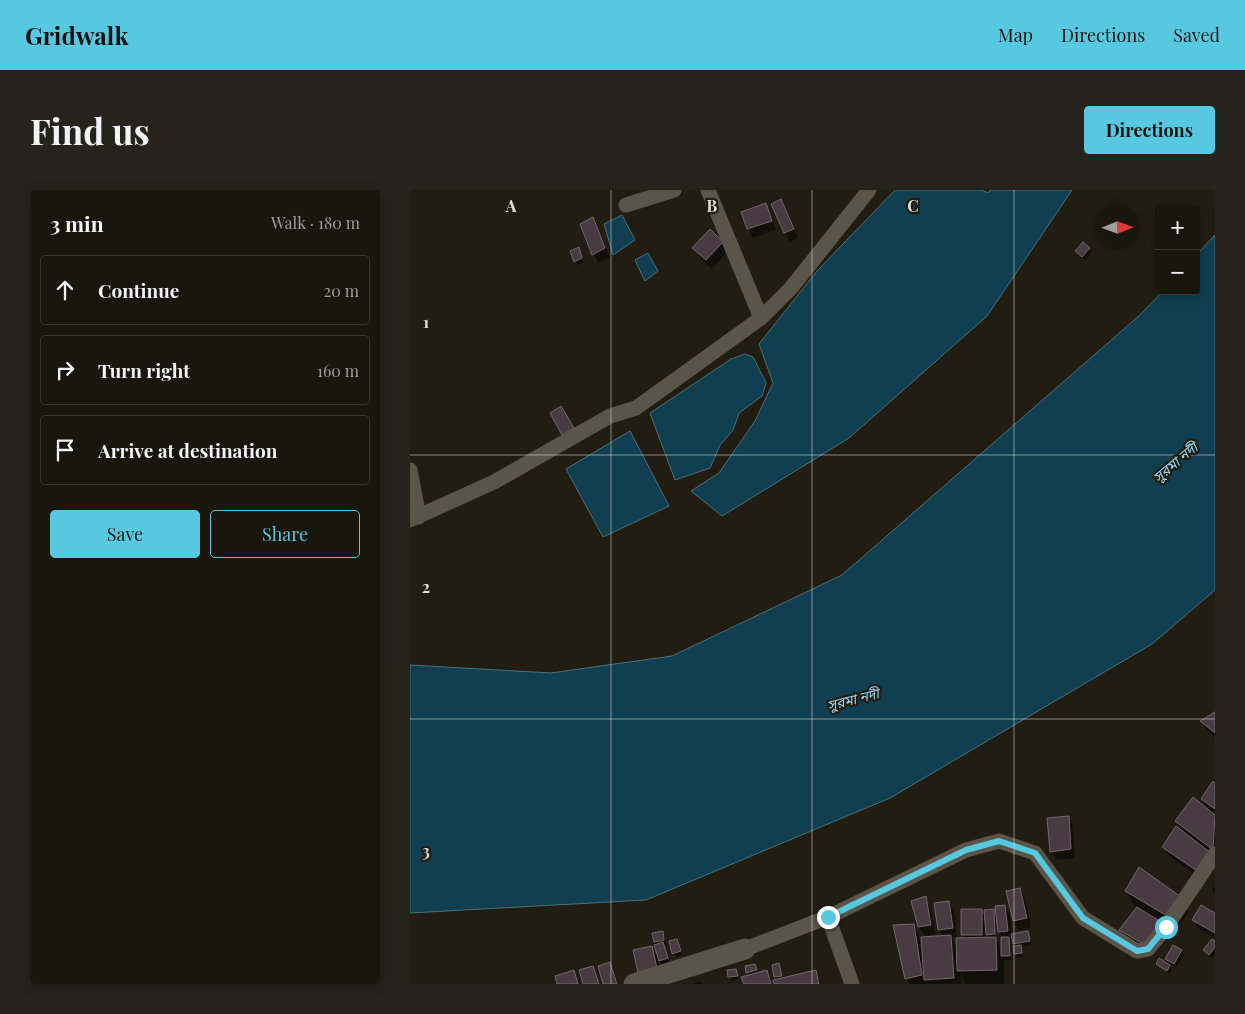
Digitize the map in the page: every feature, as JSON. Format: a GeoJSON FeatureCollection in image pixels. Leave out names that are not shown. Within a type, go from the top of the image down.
{"type":"FeatureCollection","features":[{"type":"Feature","properties":{"kind":"street"},"geometry":{"type":"LineString","coordinates":[[626,206],[674,190]]}},
{"type":"Feature","properties":{"kind":"street"},"geometry":{"type":"LineString","coordinates":[[708,190],[761,318]]}},
{"type":"Feature","properties":{"kind":"street"},"geometry":{"type":"LineString","coordinates":[[410,470],[414,518],[494,482],[610,416],[636,408],[761,318],[791,288],[869,190]]}},
{"type":"Feature","properties":{"kind":"street"},"geometry":{"type":"LineString","coordinates":[[634,984],[745,949],[828,917],[966,850],[999,841],[1035,853],[1083,918],[1137,951],[1148,949],[1166,927],[1215,854]]}},
{"type":"Feature","properties":{"kind":"street"},"geometry":{"type":"LineString","coordinates":[[828,917],[852,984]]}},
{"type":"Feature","properties":{"kind":"water"},"geometry":{"type":"Polygon","coordinates":[[[895,190],[982,190],[988,193],[991,190],[1072,190],[987,316],[849,438],[722,516],[691,491],[719,473],[755,421],[773,383],[759,344],[817,271],[895,190]]]}},
{"type":"Feature","properties":{"kind":"water"},"geometry":{"type":"Polygon","coordinates":[[[622,215],[635,240],[613,255],[604,224],[622,215]]]}},
{"type":"Feature","properties":{"kind":"water","name":"সুরমা নদী"},"geometry":{"type":"Polygon","coordinates":[[[1215,235],[1215,590],[1152,644],[890,798],[646,900],[410,913],[410,665],[551,673],[672,656],[842,575],[1140,315],[1159,295],[1200,295],[1200,251],[1215,235]]]}},
{"type":"Feature","properties":{"kind":"water"},"geometry":{"type":"Polygon","coordinates":[[[648,253],[658,271],[645,281],[635,260],[648,253]]]}},
{"type":"Feature","properties":{"kind":"water"},"geometry":{"type":"Polygon","coordinates":[[[745,354],[753,357],[766,383],[762,396],[739,413],[733,430],[720,445],[710,468],[675,480],[650,413],[731,359],[745,354]]]}},
{"type":"Feature","properties":{"kind":"water"},"geometry":{"type":"Polygon","coordinates":[[[630,431],[669,506],[603,537],[566,469],[630,431]]]}},
{"type":"Feature","properties":{"kind":"building"},"geometry":{"type":"Polygon","coordinates":[[[781,199],[794,229],[784,233],[771,204],[781,199]]]}},
{"type":"Feature","properties":{"kind":"building"},"geometry":{"type":"Polygon","coordinates":[[[766,203],[772,221],[747,229],[741,212],[766,203]]]}},
{"type":"Feature","properties":{"kind":"building"},"geometry":{"type":"Polygon","coordinates":[[[593,217],[605,248],[592,255],[580,224],[593,217]]]}},
{"type":"Feature","properties":{"kind":"building"},"geometry":{"type":"Polygon","coordinates":[[[710,229],[723,242],[706,260],[692,248],[710,229]]]}},
{"type":"Feature","properties":{"kind":"building"},"geometry":{"type":"Polygon","coordinates":[[[1083,242],[1090,248],[1082,257],[1075,251],[1083,242]]]}},
{"type":"Feature","properties":{"kind":"building"},"geometry":{"type":"Polygon","coordinates":[[[579,247],[582,258],[574,262],[570,251],[579,247]]]}},
{"type":"Feature","properties":{"kind":"building"},"geometry":{"type":"Polygon","coordinates":[[[561,406],[574,428],[562,435],[550,413],[561,406]]]}},
{"type":"Feature","properties":{"kind":"building"},"geometry":{"type":"Polygon","coordinates":[[[1215,712],[1215,733],[1200,721],[1215,712]]]}},
{"type":"Feature","properties":{"kind":"building"},"geometry":{"type":"Polygon","coordinates":[[[1213,781],[1215,783],[1215,809],[1201,799],[1213,781]]]}},
{"type":"Feature","properties":{"kind":"building"},"geometry":{"type":"Polygon","coordinates":[[[1193,797],[1215,815],[1213,850],[1175,821],[1193,797]]]}},
{"type":"Feature","properties":{"kind":"building"},"geometry":{"type":"Polygon","coordinates":[[[1069,816],[1071,849],[1050,852],[1047,818],[1069,816]]]}},
{"type":"Feature","properties":{"kind":"building"},"geometry":{"type":"Polygon","coordinates":[[[1176,826],[1211,853],[1197,871],[1162,847],[1176,826]]]}},
{"type":"Feature","properties":{"kind":"building"},"geometry":{"type":"Polygon","coordinates":[[[1139,867],[1181,897],[1169,917],[1125,891],[1139,867]]]}},
{"type":"Feature","properties":{"kind":"building"},"geometry":{"type":"Polygon","coordinates":[[[1020,888],[1027,918],[1013,921],[1006,891],[1020,888]]]}},
{"type":"Feature","properties":{"kind":"building"},"geometry":{"type":"Polygon","coordinates":[[[926,896],[931,925],[918,927],[911,901],[926,896]]]}},
{"type":"Feature","properties":{"kind":"building"},"geometry":{"type":"Polygon","coordinates":[[[949,901],[953,928],[938,930],[934,903],[949,901]]]}},
{"type":"Feature","properties":{"kind":"building"},"geometry":{"type":"Polygon","coordinates":[[[1005,905],[1008,931],[998,932],[995,906],[1005,905]]]}},
{"type":"Feature","properties":{"kind":"building"},"geometry":{"type":"Polygon","coordinates":[[[1201,905],[1215,913],[1215,933],[1192,920],[1201,905]]]}},
{"type":"Feature","properties":{"kind":"building"},"geometry":{"type":"Polygon","coordinates":[[[1137,907],[1161,922],[1145,945],[1119,930],[1137,907]]]}},
{"type":"Feature","properties":{"kind":"building"},"geometry":{"type":"Polygon","coordinates":[[[961,909],[982,909],[982,935],[961,935],[961,909]]]}},
{"type":"Feature","properties":{"kind":"building"},"geometry":{"type":"Polygon","coordinates":[[[994,909],[995,934],[986,935],[984,910],[994,909]]]}},
{"type":"Feature","properties":{"kind":"building"},"geometry":{"type":"Polygon","coordinates":[[[914,924],[922,975],[905,979],[893,925],[914,924]]]}},
{"type":"Feature","properties":{"kind":"building"},"geometry":{"type":"Polygon","coordinates":[[[663,931],[664,940],[654,942],[652,933],[663,931]]]}},
{"type":"Feature","properties":{"kind":"building"},"geometry":{"type":"Polygon","coordinates":[[[1028,931],[1030,941],[1013,944],[1011,934],[1028,931]]]}},
{"type":"Feature","properties":{"kind":"building"},"geometry":{"type":"Polygon","coordinates":[[[951,935],[954,978],[924,980],[921,937],[951,935]]]}},
{"type":"Feature","properties":{"kind":"building"},"geometry":{"type":"Polygon","coordinates":[[[996,937],[997,970],[957,971],[956,938],[996,937]]]}},
{"type":"Feature","properties":{"kind":"building"},"geometry":{"type":"Polygon","coordinates":[[[1001,937],[1009,937],[1010,956],[1001,956],[1001,937]]]}},
{"type":"Feature","properties":{"kind":"building"},"geometry":{"type":"Polygon","coordinates":[[[677,939],[681,951],[672,954],[669,941],[677,939]]]}},
{"type":"Feature","properties":{"kind":"building"},"geometry":{"type":"Polygon","coordinates":[[[1212,939],[1215,941],[1215,947],[1209,955],[1203,950],[1212,939]]]}},
{"type":"Feature","properties":{"kind":"building"},"geometry":{"type":"Polygon","coordinates":[[[663,942],[668,958],[659,961],[654,945],[663,942]]]}},
{"type":"Feature","properties":{"kind":"building"},"geometry":{"type":"Polygon","coordinates":[[[1021,945],[1022,953],[1014,954],[1013,946],[1021,945]]]}},
{"type":"Feature","properties":{"kind":"building"},"geometry":{"type":"Polygon","coordinates":[[[1173,945],[1182,950],[1174,964],[1165,959],[1173,945]]]}},
{"type":"Feature","properties":{"kind":"building"},"geometry":{"type":"Polygon","coordinates":[[[652,946],[658,973],[639,977],[633,950],[652,946]]]}},
{"type":"Feature","properties":{"kind":"building"},"geometry":{"type":"Polygon","coordinates":[[[1159,958],[1170,965],[1167,971],[1156,964],[1159,958]]]}},
{"type":"Feature","properties":{"kind":"building"},"geometry":{"type":"Polygon","coordinates":[[[610,962],[617,984],[603,984],[598,966],[610,962]]]}},
{"type":"Feature","properties":{"kind":"building"},"geometry":{"type":"Polygon","coordinates":[[[779,963],[782,976],[774,977],[772,965],[779,963]]]}},
{"type":"Feature","properties":{"kind":"building"},"geometry":{"type":"Polygon","coordinates":[[[755,964],[757,970],[746,973],[745,966],[755,964]]]}},
{"type":"Feature","properties":{"kind":"building"},"geometry":{"type":"Polygon","coordinates":[[[593,966],[599,984],[583,984],[579,970],[593,966]]]}},
{"type":"Feature","properties":{"kind":"building"},"geometry":{"type":"Polygon","coordinates":[[[736,969],[738,976],[728,977],[727,970],[736,969]]]}},
{"type":"Feature","properties":{"kind":"building"},"geometry":{"type":"Polygon","coordinates":[[[574,970],[578,984],[557,984],[555,976],[574,970]]]}},
{"type":"Feature","properties":{"kind":"building"},"geometry":{"type":"Polygon","coordinates":[[[767,970],[771,984],[744,984],[741,977],[767,970]]]}},
{"type":"Feature","properties":{"kind":"building"},"geometry":{"type":"Polygon","coordinates":[[[816,970],[819,984],[774,984],[773,980],[816,970]]]}},
{"type":"Feature","properties":{"kind":"route"},"geometry":{"type":"LineString","coordinates":[[828,917],[966,850],[999,841],[1035,853],[1083,918],[1137,951],[1148,949],[1166,927]]}}]}
